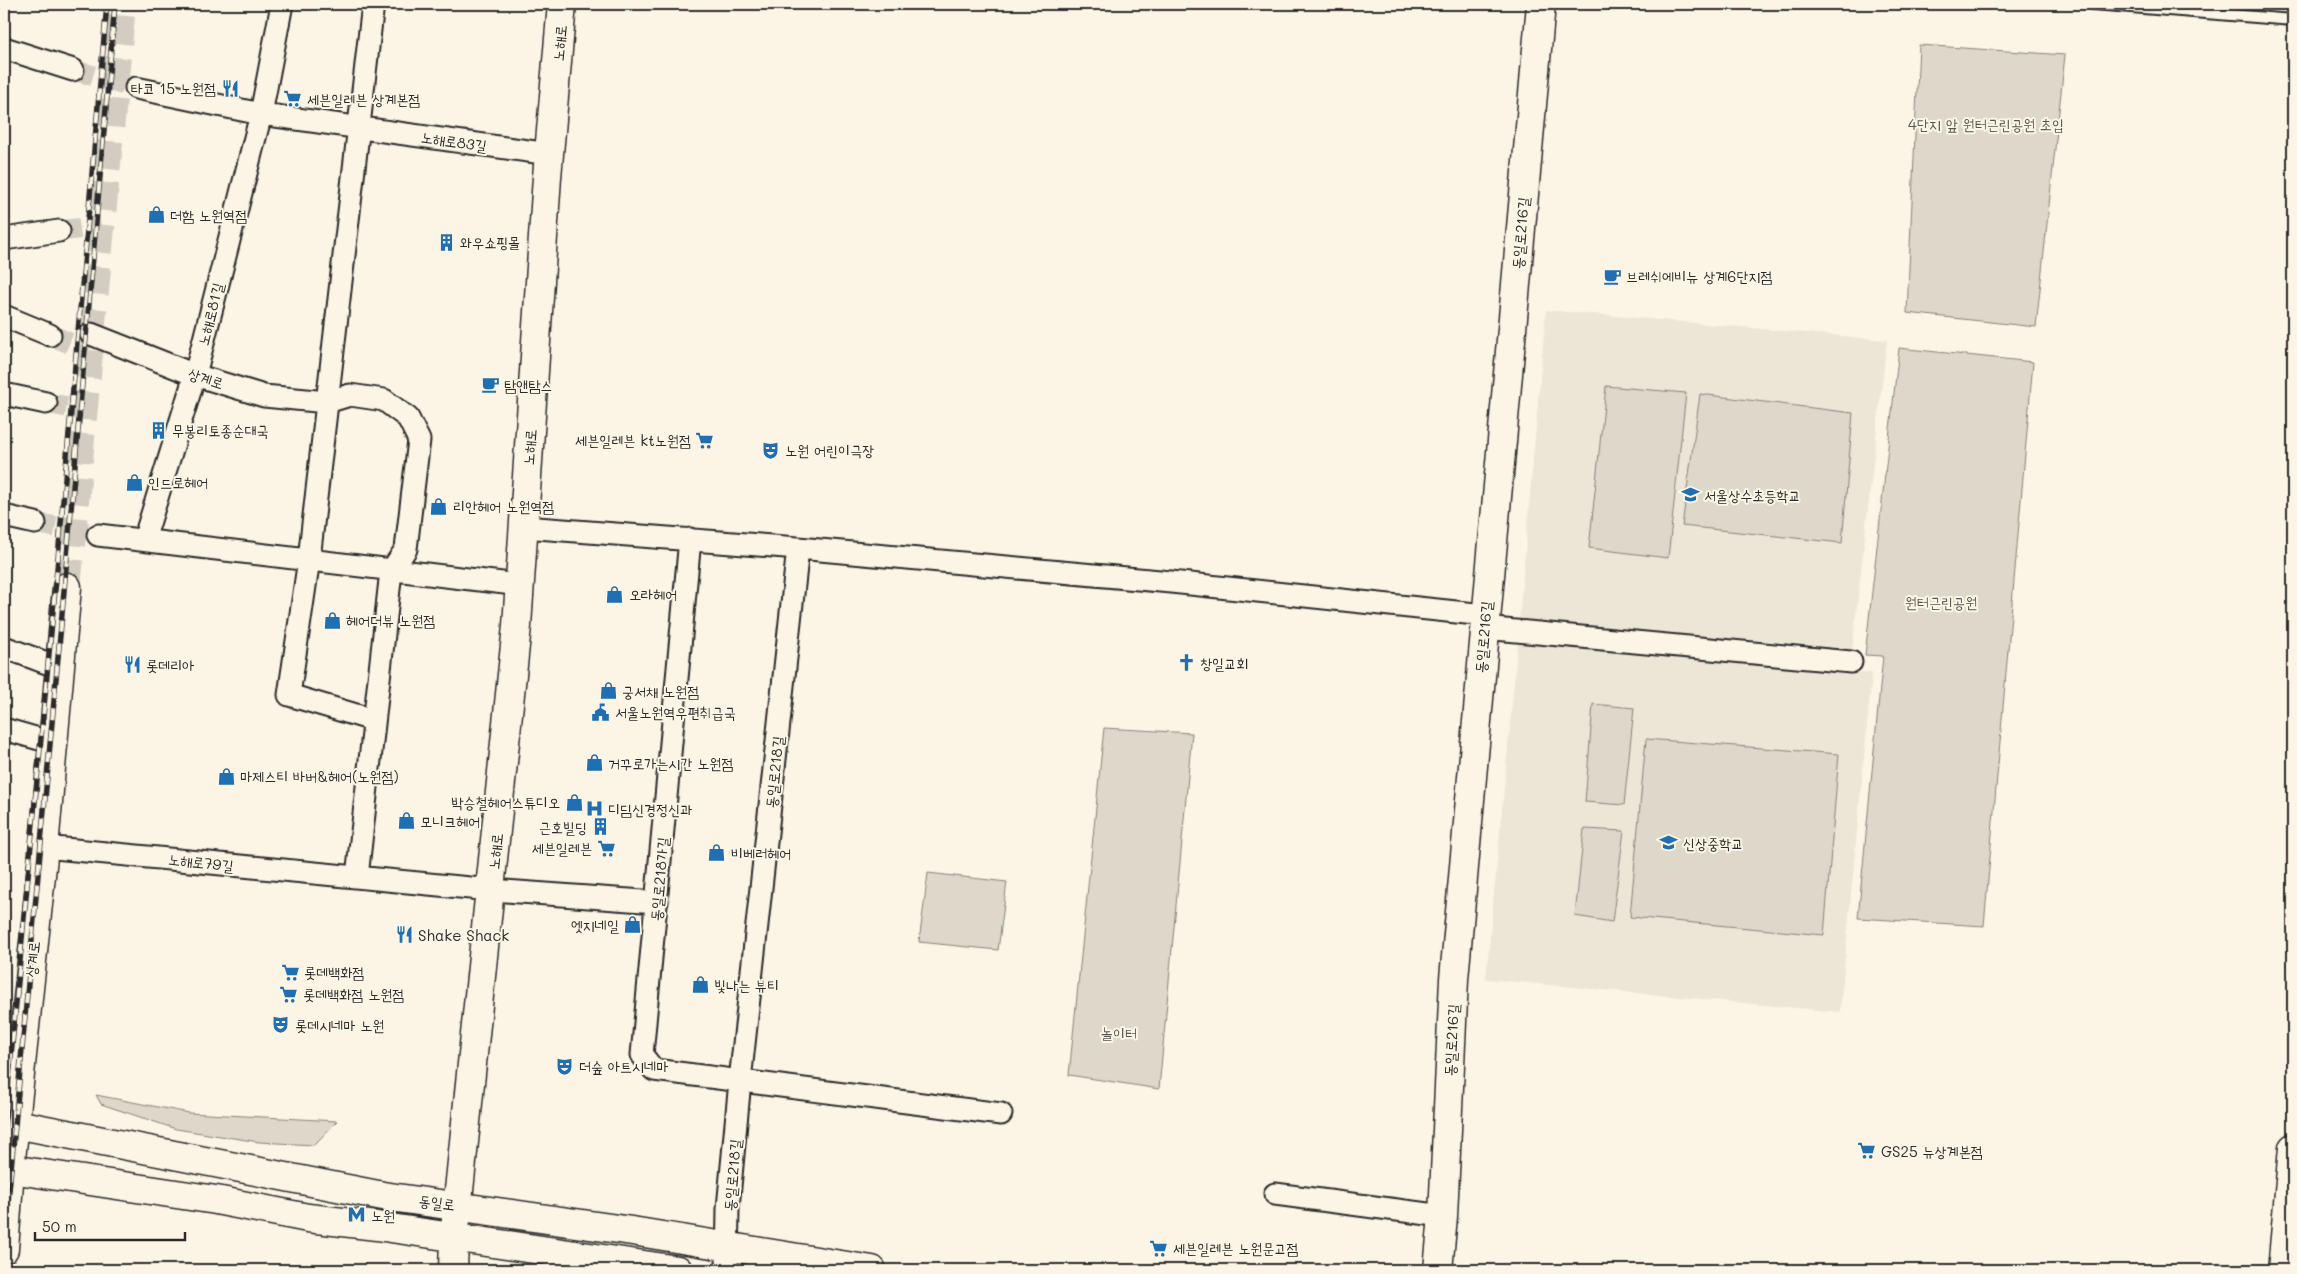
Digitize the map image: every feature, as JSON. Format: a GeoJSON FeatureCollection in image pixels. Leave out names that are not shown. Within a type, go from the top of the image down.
{"type":"FeatureCollection","features":[{"type":"Feature","properties":{"kind":"main road","name":"노해로"},"geometry":{"type":"LineString","coordinates":[[453,1270],[454,1239],[491,890],[520,585],[562,4]]}},
{"type":"Feature","properties":{"kind":"main road","name":"동일로216길"},"geometry":{"type":"LineString","coordinates":[[1438,1270],[1443,1216],[1454,979],[1541,4]]}},
{"type":"Feature","properties":{"kind":"main road","name":"상계로"},"geometry":{"type":"LineString","coordinates":[[4,1249],[10,1124],[44,847],[67,587]]}},
{"type":"Feature","properties":{"kind":"main road","name":"동일로"},"geometry":{"type":"LineString","coordinates":[[10,1124],[382,1196],[458,1205],[727,1259],[872,1270]]}},
{"type":"Feature","properties":{"kind":"main road"},"geometry":{"type":"LineString","coordinates":[[2282,1270],[2293,1148]]}},
{"type":"Feature","properties":{"kind":"main road"},"geometry":{"type":"LineString","coordinates":[[7,1168],[216,1200],[308,1218],[377,1226],[454,1239],[678,1270]]}},
{"type":"Feature","properties":{"kind":"street"},"geometry":{"type":"LineString","coordinates":[[260,114],[282,4]]}},
{"type":"Feature","properties":{"kind":"street"},"geometry":{"type":"LineString","coordinates":[[373,4],[309,559],[290,695],[373,720]]}},
{"type":"Feature","properties":{"kind":"street"},"geometry":{"type":"LineString","coordinates":[[4,48],[73,70]]}},
{"type":"Feature","properties":{"kind":"street","name":"노해로83길"},"geometry":{"type":"LineString","coordinates":[[136,88],[260,114],[550,154]]}},
{"type":"Feature","properties":{"kind":"street","name":"노해로81길"},"geometry":{"type":"LineString","coordinates":[[144,540],[195,375],[260,114]]}},
{"type":"Feature","properties":{"kind":"street"},"geometry":{"type":"LineString","coordinates":[[4,238],[59,231]]}},
{"type":"Feature","properties":{"kind":"street"},"geometry":{"type":"LineString","coordinates":[[4,316],[50,335]]}},
{"type":"Feature","properties":{"kind":"street","name":"상계로"},"geometry":{"type":"LineString","coordinates":[[91,334],[195,375],[264,396],[326,402]]}},
{"type":"Feature","properties":{"kind":"street"},"geometry":{"type":"LineString","coordinates":[[4,394],[46,402]]}},
{"type":"Feature","properties":{"kind":"street"},"geometry":{"type":"LineString","coordinates":[[326,402],[350,395],[384,400],[408,418],[419,440],[406,549],[391,571],[357,877]]}},
{"type":"Feature","properties":{"kind":"street"},"geometry":{"type":"LineString","coordinates":[[4,516],[35,524]]}},
{"type":"Feature","properties":{"kind":"street"},"geometry":{"type":"LineString","coordinates":[[524,527],[798,548],[1189,584],[1485,622],[1851,662]]}},
{"type":"Feature","properties":{"kind":"street"},"geometry":{"type":"LineString","coordinates":[[98,535],[520,585]]}},
{"type":"Feature","properties":{"kind":"street","name":"동일로218가길"},"geometry":{"type":"LineString","coordinates":[[690,539],[642,1055],[654,1070],[1001,1114]]}},
{"type":"Feature","properties":{"kind":"street","name":"동일로218길"},"geometry":{"type":"LineString","coordinates":[[727,1259],[728,1208],[740,1081],[798,548]]}},
{"type":"Feature","properties":{"kind":"street"},"geometry":{"type":"LineString","coordinates":[[4,647],[60,668]]}},
{"type":"Feature","properties":{"kind":"street"},"geometry":{"type":"LineString","coordinates":[[4,728],[53,742]]}},
{"type":"Feature","properties":{"kind":"street","name":"노해로79길"},"geometry":{"type":"LineString","coordinates":[[44,847],[491,890]]}},
{"type":"Feature","properties":{"kind":"street","name":"노해로"},"geometry":{"type":"LineString","coordinates":[[491,890],[656,902]]}},
{"type":"Feature","properties":{"kind":"street"},"geometry":{"type":"LineString","coordinates":[[1275,1194],[1443,1216]]}},
{"type":"Feature","properties":{"kind":"lane"},"geometry":{"type":"LineString","coordinates":[[2093,4],[2293,20]]}},
{"type":"Feature","properties":{"kind":"shaded area"},"geometry":{"type":"Polygon","coordinates":[[[1546,310],[1887,340],[1852,651],[1519,621],[1546,310]]]}},
{"type":"Feature","properties":{"kind":"shaded area"},"geometry":{"type":"Polygon","coordinates":[[[1518,640],[1872,673],[1840,1012],[1486,979],[1518,640]]]}},
{"type":"Feature","properties":{"kind":"green space","name":"4단지 앞 원터근린공원 초입"},"geometry":{"type":"Polygon","coordinates":[[[1919,45],[2065,55],[2036,327],[1907,313],[1919,45]]]}},
{"type":"Feature","properties":{"kind":"green space","name":"원터근린공원"},"geometry":{"type":"Polygon","coordinates":[[[1899,348],[2033,362],[1984,926],[1858,918],[1883,656],[1865,655],[1899,348]]]}},
{"type":"Feature","properties":{"kind":"green space"},"geometry":{"type":"Polygon","coordinates":[[[1606,386],[1686,393],[1668,558],[1589,548],[1606,386]]]}},
{"type":"Feature","properties":{"kind":"green space"},"geometry":{"type":"Polygon","coordinates":[[[1700,394],[1853,413],[1842,543],[1682,526],[1700,394]]]}},
{"type":"Feature","properties":{"kind":"green space"},"geometry":{"type":"Polygon","coordinates":[[[1593,704],[1634,708],[1624,805],[1585,802],[1593,704]]]}},
{"type":"Feature","properties":{"kind":"green space","name":"놀이터"},"geometry":{"type":"Polygon","coordinates":[[[1104,728],[1192,733],[1159,1089],[1069,1075],[1104,728]]]}},
{"type":"Feature","properties":{"kind":"green space"},"geometry":{"type":"Polygon","coordinates":[[[1646,739],[1839,754],[1824,935],[1630,917],[1646,739]]]}},
{"type":"Feature","properties":{"kind":"green space"},"geometry":{"type":"Polygon","coordinates":[[[1584,829],[1624,831],[1612,922],[1575,916],[1584,829]]]}},
{"type":"Feature","properties":{"kind":"green space"},"geometry":{"type":"Polygon","coordinates":[[[928,873],[1007,882],[998,950],[919,942],[928,873]]]}},
{"type":"Feature","properties":{"kind":"green space"},"geometry":{"type":"Polygon","coordinates":[[[96,1095],[189,1113],[337,1121],[314,1145],[259,1142],[176,1129],[101,1104],[96,1095]]]}},
{"type":"Feature","properties":{"kind":"tunnel"},"geometry":{"type":"LineString","coordinates":[[67,587],[122,4]]}},
{"type":"Feature","properties":{"kind":"tunnel"},"geometry":{"type":"LineString","coordinates":[[73,70],[136,88]]}},
{"type":"Feature","properties":{"kind":"tunnel"},"geometry":{"type":"LineString","coordinates":[[59,231],[101,226]]}},
{"type":"Feature","properties":{"kind":"tunnel"},"geometry":{"type":"LineString","coordinates":[[50,335],[89,351]]}},
{"type":"Feature","properties":{"kind":"tunnel"},"geometry":{"type":"LineString","coordinates":[[46,403],[84,410]]}},
{"type":"Feature","properties":{"kind":"tunnel"},"geometry":{"type":"LineString","coordinates":[[35,523],[98,535]]}},
{"type":"Feature","properties":{"kind":"railway"},"geometry":{"type":"LineString","coordinates":[[4,1130],[57,569],[107,4]]}},
{"type":"Feature","properties":{"kind":"railway"},"geometry":{"type":"LineString","coordinates":[[4,1245],[62,614],[115,4]]}},
{"type":"Feature","properties":{"kind":"place","name":"타코 15 노원점"},"geometry":{"type":"Point","coordinates":[230,88]}},
{"type":"Feature","properties":{"kind":"place","name":"세븐일레븐 상계본점"},"geometry":{"type":"Point","coordinates":[293,99]}},
{"type":"Feature","properties":{"kind":"place","name":"더함 노원역점"},"geometry":{"type":"Point","coordinates":[156,215]}},
{"type":"Feature","properties":{"kind":"place","name":"와우쇼핑몰"},"geometry":{"type":"Point","coordinates":[446,242]}},
{"type":"Feature","properties":{"kind":"place","name":"브레쉬에비뉴 상계6단지점"},"geometry":{"type":"Point","coordinates":[1612,276]}},
{"type":"Feature","properties":{"kind":"place","name":"탐앤탐스"},"geometry":{"type":"Point","coordinates":[490,385]}},
{"type":"Feature","properties":{"kind":"place","name":"무봉리토종순대국"},"geometry":{"type":"Point","coordinates":[158,430]}},
{"type":"Feature","properties":{"kind":"place","name":"세븐일레븐 kt노원점"},"geometry":{"type":"Point","coordinates":[705,440]}},
{"type":"Feature","properties":{"kind":"place","name":"노원 어린이극장"},"geometry":{"type":"Point","coordinates":[771,450]}},
{"type":"Feature","properties":{"kind":"place","name":"인드로헤어"},"geometry":{"type":"Point","coordinates":[134,482]}},
{"type":"Feature","properties":{"kind":"place","name":"서울상수초등학교"},"geometry":{"type":"Point","coordinates":[1690,495]}},
{"type":"Feature","properties":{"kind":"place","name":"리안헤어 노원역점"},"geometry":{"type":"Point","coordinates":[439,506]}},
{"type":"Feature","properties":{"kind":"place","name":"오라헤어"},"geometry":{"type":"Point","coordinates":[615,594]}},
{"type":"Feature","properties":{"kind":"place","name":"헤어더뷰 노원점"},"geometry":{"type":"Point","coordinates":[332,620]}},
{"type":"Feature","properties":{"kind":"place","name":"창일교회"},"geometry":{"type":"Point","coordinates":[1186,663]}},
{"type":"Feature","properties":{"kind":"place","name":"롯데리아"},"geometry":{"type":"Point","coordinates":[132,665]}},
{"type":"Feature","properties":{"kind":"place","name":"궁서채 노원점"},"geometry":{"type":"Point","coordinates":[608,691]}},
{"type":"Feature","properties":{"kind":"place","name":"서울노원역우편취급국"},"geometry":{"type":"Point","coordinates":[601,712]}},
{"type":"Feature","properties":{"kind":"place","name":"거꾸로가는시간 노원점"},"geometry":{"type":"Point","coordinates":[594,763]}},
{"type":"Feature","properties":{"kind":"place","name":"마제스티 바버&헤어(노원점)"},"geometry":{"type":"Point","coordinates":[226,776]}},
{"type":"Feature","properties":{"kind":"place","name":"박승철헤어스튜디오"},"geometry":{"type":"Point","coordinates":[574,802]}},
{"type":"Feature","properties":{"kind":"place","name":"디딤신경정신과"},"geometry":{"type":"Point","coordinates":[594,809]}},
{"type":"Feature","properties":{"kind":"place","name":"모니크헤어"},"geometry":{"type":"Point","coordinates":[406,821]}},
{"type":"Feature","properties":{"kind":"place","name":"근호빌딩"},"geometry":{"type":"Point","coordinates":[601,827]}},
{"type":"Feature","properties":{"kind":"place","name":"신상중학교"},"geometry":{"type":"Point","coordinates":[1669,843]}},
{"type":"Feature","properties":{"kind":"place","name":"세븐일레븐"},"geometry":{"type":"Point","coordinates":[606,848]}},
{"type":"Feature","properties":{"kind":"place","name":"비베러헤어"},"geometry":{"type":"Point","coordinates":[717,853]}},
{"type":"Feature","properties":{"kind":"place","name":"엣지네일"},"geometry":{"type":"Point","coordinates":[633,925]}},
{"type":"Feature","properties":{"kind":"place","name":"Shake Shack"},"geometry":{"type":"Point","coordinates":[404,935]}},
{"type":"Feature","properties":{"kind":"place","name":"롯데백화점"},"geometry":{"type":"Point","coordinates":[290,972]}},
{"type":"Feature","properties":{"kind":"place","name":"빛나는 뷰티"},"geometry":{"type":"Point","coordinates":[700,985]}},
{"type":"Feature","properties":{"kind":"place","name":"롯데백화점 노원점"},"geometry":{"type":"Point","coordinates":[289,994]}},
{"type":"Feature","properties":{"kind":"place","name":"롯데시네마 노원"},"geometry":{"type":"Point","coordinates":[281,1025]}},
{"type":"Feature","properties":{"kind":"place","name":"더숲 아트시네마"},"geometry":{"type":"Point","coordinates":[565,1066]}},
{"type":"Feature","properties":{"kind":"place","name":"GS25 뉴상계본점"},"geometry":{"type":"Point","coordinates":[1867,1151]}},
{"type":"Feature","properties":{"kind":"place","name":"노원"},"geometry":{"type":"Point","coordinates":[357,1215]}},
{"type":"Feature","properties":{"kind":"place","name":"세븐일레븐 노원문고점"},"geometry":{"type":"Point","coordinates":[1159,1248]}}]}
